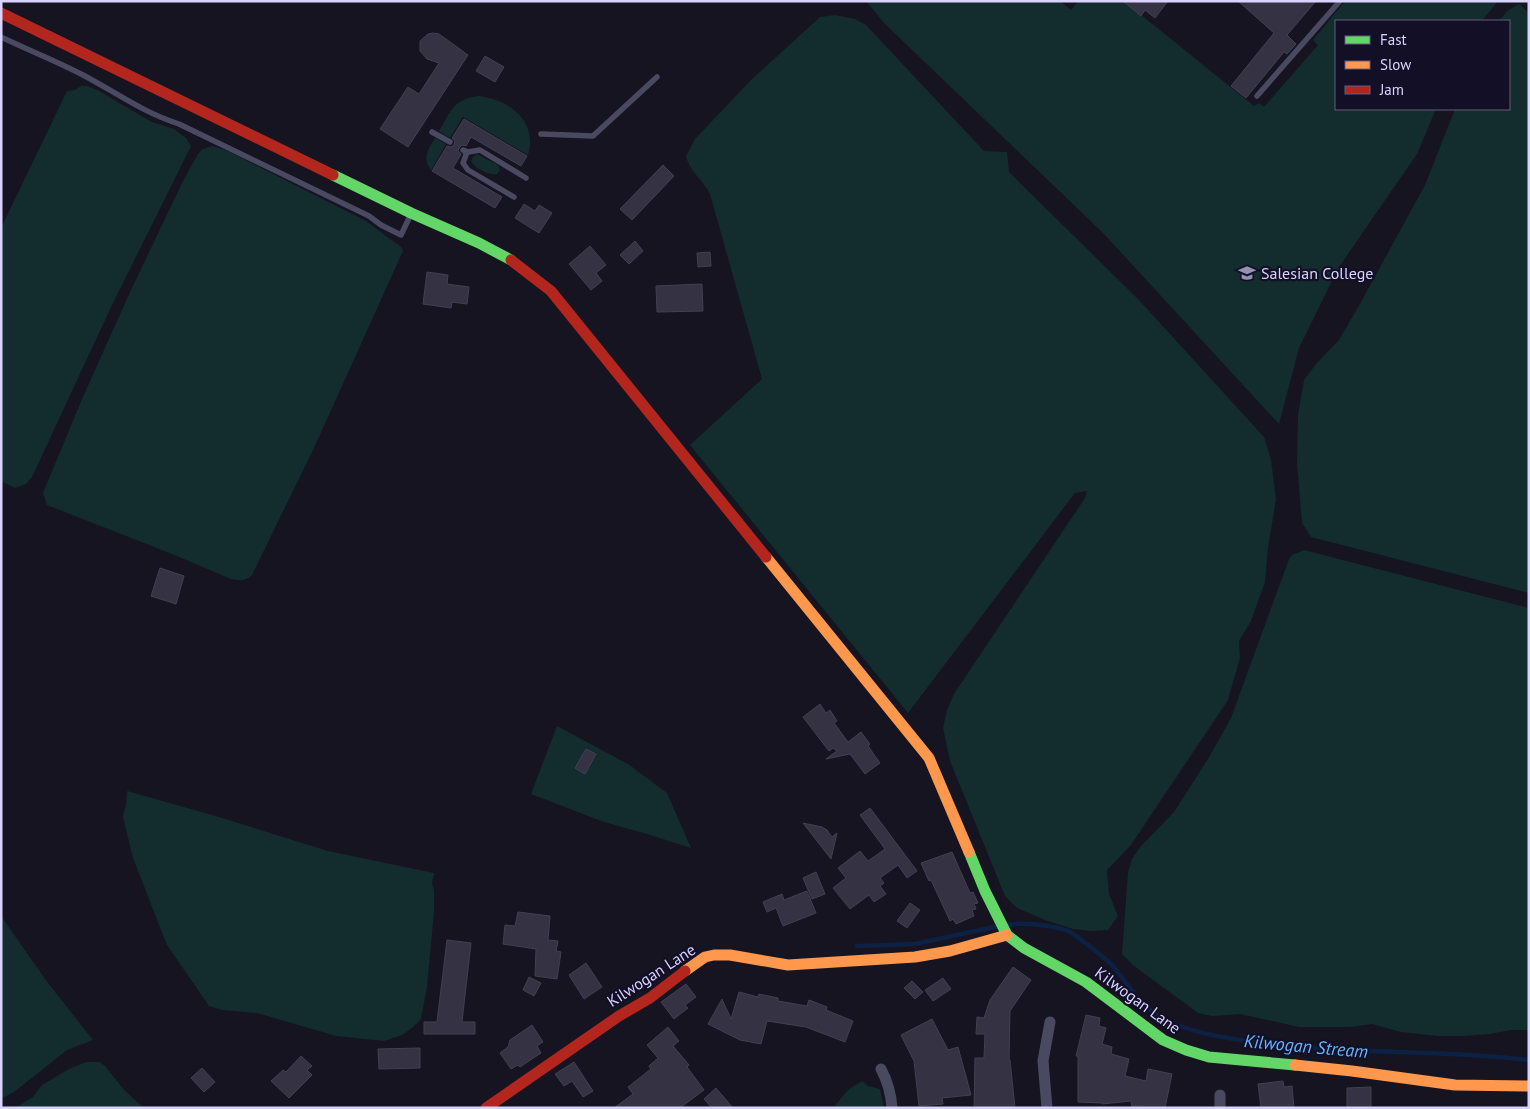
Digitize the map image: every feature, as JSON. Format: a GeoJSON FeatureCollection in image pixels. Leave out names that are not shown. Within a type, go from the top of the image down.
{"type":"FeatureCollection","features":[{"type":"Feature","properties":{"kind":"street"},"geometry":{"type":"LineString","coordinates":[[1,13],[411,212],[479,243],[516,263],[551,291],[929,758],[985,891],[1006,932]]}},
{"type":"Feature","properties":{"kind":"street","name":"Kilwogan Lane"},"geometry":{"type":"LineString","coordinates":[[486,1108],[619,1016],[650,998],[705,958],[722,954],[788,965],[915,957],[950,951],[1006,932],[1024,948],[1086,982],[1163,1040],[1175,1047],[1198,1054],[1209,1057],[1352,1071],[1455,1085],[1529,1086]]}},
{"type":"Feature","properties":{"kind":"street"},"geometry":{"type":"LineString","coordinates":[[1047,1108],[1043,1061],[1050,1022]]}},
{"type":"Feature","properties":{"kind":"street"},"geometry":{"type":"LineString","coordinates":[[881,1069],[891,1095],[892,1108]]}},
{"type":"Feature","properties":{"kind":"street"},"geometry":{"type":"LineString","coordinates":[[1220,1095],[1220,1108]]}},
{"type":"Feature","properties":{"kind":"lane"},"geometry":{"type":"LineString","coordinates":[[1257,96],[1340,1]]}},
{"type":"Feature","properties":{"kind":"lane"},"geometry":{"type":"LineString","coordinates":[[1,37],[82,74],[144,111],[180,124],[369,216],[400,235],[411,212]]}},
{"type":"Feature","properties":{"kind":"lane"},"geometry":{"type":"LineString","coordinates":[[542,134],[588,138],[626,107],[657,77]]}},
{"type":"Feature","properties":{"kind":"lane"},"geometry":{"type":"LineString","coordinates":[[432,132],[450,142]]}},
{"type":"Feature","properties":{"kind":"lane"},"geometry":{"type":"LineString","coordinates":[[514,197],[468,170],[463,164],[466,155],[464,151],[480,150],[526,178]]}},
{"type":"Feature","properties":{"kind":"green space","name":"Salesian College"},"geometry":{"type":"Polygon","coordinates":[[[866,1],[1060,1],[1071,10],[1078,1],[1124,1],[1254,106],[1259,103],[1264,107],[1318,45],[1313,40],[1345,1],[1498,1],[1483,20],[1335,20],[1335,110],[1436,110],[1417,154],[1339,267],[1299,348],[1279,424],[1104,234],[885,24],[866,1]]]}},
{"type":"Feature","properties":{"kind":"green space"},"geometry":{"type":"Polygon","coordinates":[[[1519,4],[1529,13],[1529,593],[1311,537],[1302,523],[1297,463],[1298,415],[1304,380],[1316,364],[1339,340],[1361,302],[1425,185],[1455,110],[1510,110],[1510,20],[1500,20],[1507,11],[1519,4]]]}},
{"type":"Feature","properties":{"kind":"green space"},"geometry":{"type":"Polygon","coordinates":[[[835,15],[855,19],[866,25],[984,151],[1007,152],[1009,172],[1139,300],[1264,437],[1271,460],[1276,499],[1265,582],[1251,621],[1239,641],[1240,658],[1228,700],[1131,845],[1107,870],[1109,894],[1118,916],[1108,930],[1073,929],[1045,920],[1017,908],[1005,896],[950,761],[943,728],[947,710],[954,694],[1085,498],[1087,491],[1075,493],[908,713],[690,445],[762,379],[710,194],[693,171],[686,156],[695,139],[751,80],[820,17],[835,15]]]}},
{"type":"Feature","properties":{"kind":"green space"},"geometry":{"type":"Polygon","coordinates":[[[81,86],[87,86],[99,91],[152,122],[174,129],[186,138],[191,146],[112,305],[32,477],[26,484],[15,488],[1,481],[1,228],[67,91],[75,90],[81,86]]]}},
{"type":"Feature","properties":{"kind":"green space"},"geometry":{"type":"Polygon","coordinates":[[[479,96],[501,102],[519,114],[529,132],[528,155],[463,117],[450,138],[439,131],[450,112],[458,103],[479,96]]]}},
{"type":"Feature","properties":{"kind":"green space"},"geometry":{"type":"Polygon","coordinates":[[[435,138],[446,144],[431,170],[426,158],[435,138]]]}},
{"type":"Feature","properties":{"kind":"green space"},"geometry":{"type":"Polygon","coordinates":[[[213,146],[230,152],[366,221],[401,247],[403,251],[314,448],[252,575],[240,580],[231,579],[47,505],[43,493],[82,399],[184,179],[198,154],[203,149],[213,146]]]}},
{"type":"Feature","properties":{"kind":"green space"},"geometry":{"type":"Polygon","coordinates":[[[477,154],[498,165],[500,170],[497,174],[486,173],[475,166],[471,161],[477,154]]]}},
{"type":"Feature","properties":{"kind":"green space"},"geometry":{"type":"Polygon","coordinates":[[[1304,550],[1529,608],[1529,1030],[1511,1030],[1463,1036],[1438,1036],[1401,1032],[1372,1024],[1350,1027],[1299,1027],[1240,1014],[1212,1016],[1198,1013],[1134,966],[1122,954],[1128,872],[1132,859],[1141,846],[1174,812],[1208,759],[1231,718],[1289,559],[1292,555],[1304,550]]]}},
{"type":"Feature","properties":{"kind":"green space"},"geometry":{"type":"Polygon","coordinates":[[[557,726],[628,764],[667,793],[691,848],[604,822],[531,794],[557,726]]]}},
{"type":"Feature","properties":{"kind":"green space"},"geometry":{"type":"Polygon","coordinates":[[[127,791],[328,851],[434,873],[432,883],[434,890],[434,912],[427,987],[421,1019],[402,1035],[384,1041],[336,1036],[257,1013],[222,1010],[209,1006],[167,945],[133,858],[123,817],[127,791]]]}},
{"type":"Feature","properties":{"kind":"green space"},"geometry":{"type":"Polygon","coordinates":[[[1,916],[48,983],[93,1040],[67,1050],[14,1092],[1,1099],[1,916]]]}},
{"type":"Feature","properties":{"kind":"green space"},"geometry":{"type":"Polygon","coordinates":[[[86,1062],[100,1062],[125,1091],[144,1108],[15,1108],[33,1097],[42,1085],[69,1069],[86,1062]]]}},
{"type":"Feature","properties":{"kind":"green space"},"geometry":{"type":"Polygon","coordinates":[[[862,1081],[868,1086],[880,1089],[884,1108],[833,1108],[849,1089],[862,1081]]]}},
{"type":"Feature","properties":{"kind":"building"},"geometry":{"type":"Polygon","coordinates":[[[1123,1],[1168,1],[1155,18],[1145,10],[1141,16],[1123,1]]]}},
{"type":"Feature","properties":{"kind":"building"},"geometry":{"type":"Polygon","coordinates":[[[1238,1],[1316,1],[1287,35],[1296,44],[1287,54],[1284,52],[1246,98],[1231,86],[1274,33],[1238,1]]]}},
{"type":"Feature","properties":{"kind":"building"},"geometry":{"type":"Polygon","coordinates":[[[428,34],[439,34],[468,55],[408,147],[380,129],[408,87],[419,94],[439,63],[427,59],[420,51],[420,41],[428,34]]]}},
{"type":"Feature","properties":{"kind":"building"},"geometry":{"type":"Polygon","coordinates":[[[485,56],[504,67],[495,82],[476,71],[485,56]]]}},
{"type":"Feature","properties":{"kind":"building"},"geometry":{"type":"Polygon","coordinates":[[[464,119],[527,156],[521,166],[471,137],[466,146],[462,145],[459,148],[458,151],[461,154],[453,168],[502,197],[495,208],[432,171],[447,146],[451,147],[454,145],[455,141],[452,138],[464,119]]]}},
{"type":"Feature","properties":{"kind":"building"},"geometry":{"type":"Polygon","coordinates":[[[663,165],[674,176],[632,220],[620,209],[663,165]]]}},
{"type":"Feature","properties":{"kind":"building"},"geometry":{"type":"Polygon","coordinates":[[[524,204],[535,211],[539,205],[552,213],[539,233],[515,218],[524,204]]]}},
{"type":"Feature","properties":{"kind":"building"},"geometry":{"type":"Polygon","coordinates":[[[635,241],[643,251],[629,264],[620,255],[635,241]]]}},
{"type":"Feature","properties":{"kind":"building"},"geometry":{"type":"Polygon","coordinates":[[[590,246],[606,265],[596,273],[602,281],[591,290],[569,264],[590,246]]]}},
{"type":"Feature","properties":{"kind":"building"},"geometry":{"type":"Polygon","coordinates":[[[710,252],[711,266],[698,267],[697,253],[710,252]]]}},
{"type":"Feature","properties":{"kind":"building"},"geometry":{"type":"Polygon","coordinates":[[[427,272],[448,275],[447,284],[469,287],[467,304],[452,302],[451,308],[423,304],[427,272]]]}},
{"type":"Feature","properties":{"kind":"building"},"geometry":{"type":"Polygon","coordinates":[[[702,284],[703,311],[657,312],[656,286],[702,284]]]}},
{"type":"Feature","properties":{"kind":"building"},"geometry":{"type":"Polygon","coordinates":[[[160,568],[184,576],[176,604],[151,596],[160,568]]]}},
{"type":"Feature","properties":{"kind":"building"},"geometry":{"type":"Polygon","coordinates":[[[820,704],[826,713],[830,710],[837,721],[834,723],[848,742],[861,732],[880,763],[865,774],[850,754],[826,759],[837,751],[833,748],[829,751],[803,717],[820,704]]]}},
{"type":"Feature","properties":{"kind":"building"},"geometry":{"type":"Polygon","coordinates":[[[586,749],[596,754],[585,774],[575,768],[586,749]]]}},
{"type":"Feature","properties":{"kind":"building"},"geometry":{"type":"Polygon","coordinates":[[[870,808],[917,871],[907,878],[898,865],[880,878],[884,883],[880,886],[886,894],[874,902],[869,895],[850,909],[833,888],[846,878],[838,868],[860,851],[868,861],[885,849],[860,815],[870,808]]]}},
{"type":"Feature","properties":{"kind":"building"},"geometry":{"type":"Polygon","coordinates":[[[803,823],[822,827],[832,837],[837,833],[831,859],[803,823]]]}},
{"type":"Feature","properties":{"kind":"building"},"geometry":{"type":"Polygon","coordinates":[[[952,852],[970,893],[973,892],[978,903],[974,904],[976,909],[972,910],[974,916],[956,924],[953,919],[950,921],[921,863],[952,852]]]}},
{"type":"Feature","properties":{"kind":"building"},"geometry":{"type":"Polygon","coordinates":[[[816,872],[825,894],[812,899],[803,878],[816,872]]]}},
{"type":"Feature","properties":{"kind":"building"},"geometry":{"type":"Polygon","coordinates":[[[807,891],[816,913],[783,926],[776,908],[767,912],[763,902],[782,894],[784,900],[807,891]]]}},
{"type":"Feature","properties":{"kind":"building"},"geometry":{"type":"Polygon","coordinates":[[[910,903],[920,910],[907,928],[897,921],[910,903]]]}},
{"type":"Feature","properties":{"kind":"building"},"geometry":{"type":"Polygon","coordinates":[[[518,912],[550,916],[548,940],[558,941],[556,951],[561,952],[557,979],[535,976],[536,949],[503,944],[505,925],[515,926],[518,912]]]}},
{"type":"Feature","properties":{"kind":"building"},"geometry":{"type":"Polygon","coordinates":[[[447,940],[471,943],[462,1022],[475,1022],[475,1034],[424,1034],[424,1022],[437,1022],[447,940]]]}},
{"type":"Feature","properties":{"kind":"building"},"geometry":{"type":"Polygon","coordinates":[[[586,963],[602,987],[584,999],[569,975],[586,963]]]}},
{"type":"Feature","properties":{"kind":"building"},"geometry":{"type":"Polygon","coordinates":[[[1013,967],[1031,980],[1010,1011],[1009,1060],[1015,1108],[974,1108],[975,1058],[984,1058],[985,1034],[976,1034],[977,1017],[984,1018],[990,1000],[1013,967]]]}},
{"type":"Feature","properties":{"kind":"building"},"geometry":{"type":"Polygon","coordinates":[[[529,977],[541,983],[534,996],[523,990],[529,977]]]}},
{"type":"Feature","properties":{"kind":"building"},"geometry":{"type":"Polygon","coordinates":[[[943,978],[951,989],[933,1001],[925,990],[943,978]]]}},
{"type":"Feature","properties":{"kind":"building"},"geometry":{"type":"Polygon","coordinates":[[[912,981],[923,992],[915,999],[904,988],[912,981]]]}},
{"type":"Feature","properties":{"kind":"building"},"geometry":{"type":"Polygon","coordinates":[[[686,984],[696,997],[685,1005],[688,1008],[674,1019],[661,1002],[686,984]]]}},
{"type":"Feature","properties":{"kind":"building"},"geometry":{"type":"Polygon","coordinates":[[[739,992],[758,997],[759,994],[778,998],[778,1001],[807,1006],[809,1000],[827,1007],[826,1010],[853,1021],[845,1042],[806,1027],[767,1021],[761,1044],[740,1040],[708,1024],[722,999],[731,1019],[739,992]]]}},
{"type":"Feature","properties":{"kind":"building"},"geometry":{"type":"Polygon","coordinates":[[[1086,1015],[1100,1018],[1099,1026],[1106,1028],[1102,1044],[1112,1047],[1111,1054],[1129,1059],[1125,1076],[1146,1081],[1148,1069],[1172,1074],[1165,1108],[1132,1107],[1131,1101],[1102,1104],[1078,1102],[1078,1056],[1076,1056],[1086,1015]]]}},
{"type":"Feature","properties":{"kind":"building"},"geometry":{"type":"Polygon","coordinates":[[[932,1019],[948,1050],[958,1047],[971,1095],[942,1098],[943,1104],[919,1106],[914,1061],[901,1035],[932,1019]]]}},
{"type":"Feature","properties":{"kind":"building"},"geometry":{"type":"Polygon","coordinates":[[[532,1025],[543,1042],[537,1046],[541,1053],[520,1067],[518,1065],[511,1069],[500,1053],[508,1047],[510,1040],[532,1025]]]}},
{"type":"Feature","properties":{"kind":"building"},"geometry":{"type":"Polygon","coordinates":[[[668,1027],[679,1041],[673,1046],[689,1065],[687,1067],[704,1090],[680,1108],[614,1108],[633,1094],[628,1087],[651,1069],[649,1066],[658,1058],[647,1045],[668,1027]]]}},
{"type":"Feature","properties":{"kind":"building"},"geometry":{"type":"Polygon","coordinates":[[[420,1048],[420,1068],[379,1069],[378,1049],[420,1048]]]}},
{"type":"Feature","properties":{"kind":"building"},"geometry":{"type":"Polygon","coordinates":[[[301,1056],[312,1066],[307,1070],[312,1075],[289,1098],[271,1081],[283,1070],[286,1072],[301,1056]]]}},
{"type":"Feature","properties":{"kind":"building"},"geometry":{"type":"Polygon","coordinates":[[[574,1062],[593,1091],[583,1097],[572,1081],[564,1086],[555,1074],[574,1062]]]}},
{"type":"Feature","properties":{"kind":"building"},"geometry":{"type":"Polygon","coordinates":[[[202,1068],[215,1082],[204,1092],[191,1078],[202,1068]]]}},
{"type":"Feature","properties":{"kind":"building"},"geometry":{"type":"Polygon","coordinates":[[[1283,1081],[1284,1087],[1292,1086],[1294,1108],[1261,1108],[1258,1084],[1283,1081]]]}},
{"type":"Feature","properties":{"kind":"building"},"geometry":{"type":"Polygon","coordinates":[[[1371,1087],[1371,1108],[1347,1108],[1347,1088],[1371,1087]]]}},
{"type":"Feature","properties":{"kind":"building"},"geometry":{"type":"Polygon","coordinates":[[[716,1088],[733,1108],[712,1108],[704,1099],[716,1088]]]}},
{"type":"Feature","properties":{"kind":"waterway","name":"Kilwogan Stream"},"geometry":{"type":"LineString","coordinates":[[1007,925],[1038,925],[1070,932],[1111,964],[1149,1009],[1176,1025],[1198,1032],[1232,1039],[1322,1049],[1460,1054],[1529,1060]]}},
{"type":"Feature","properties":{"kind":"waterway"},"geometry":{"type":"LineString","coordinates":[[857,946],[915,944],[999,926]]}},
{"type":"Feature","properties":{"kind":"traffic: fast"},"geometry":{"type":"LineString","coordinates":[[333,175],[411,213],[479,243],[511,260]]}},
{"type":"Feature","properties":{"kind":"traffic: fast"},"geometry":{"type":"LineString","coordinates":[[969,852],[985,891],[1007,935],[1024,948],[1086,982],[1163,1040],[1209,1057],[1295,1065]]}},
{"type":"Feature","properties":{"kind":"traffic: slow"},"geometry":{"type":"LineString","coordinates":[[766,557],[929,758],[969,852]]}},
{"type":"Feature","properties":{"kind":"traffic: slow"},"geometry":{"type":"LineString","coordinates":[[685,971],[705,957],[714,955],[730,955],[788,965],[915,957],[950,951],[1007,935]]}},
{"type":"Feature","properties":{"kind":"traffic: slow"},"geometry":{"type":"LineString","coordinates":[[1295,1065],[1455,1085],[1529,1086]]}},
{"type":"Feature","properties":{"kind":"traffic: jam"},"geometry":{"type":"LineString","coordinates":[[1,13],[333,175]]}},
{"type":"Feature","properties":{"kind":"traffic: jam"},"geometry":{"type":"LineString","coordinates":[[511,260],[551,291],[766,557]]}},
{"type":"Feature","properties":{"kind":"traffic: jam"},"geometry":{"type":"LineString","coordinates":[[486,1108],[619,1016],[650,998],[685,971]]}},
{"type":"Feature","properties":{"kind":"place","name":"Salesian College"},"geometry":{"type":"Point","coordinates":[1247,273]}}]}
